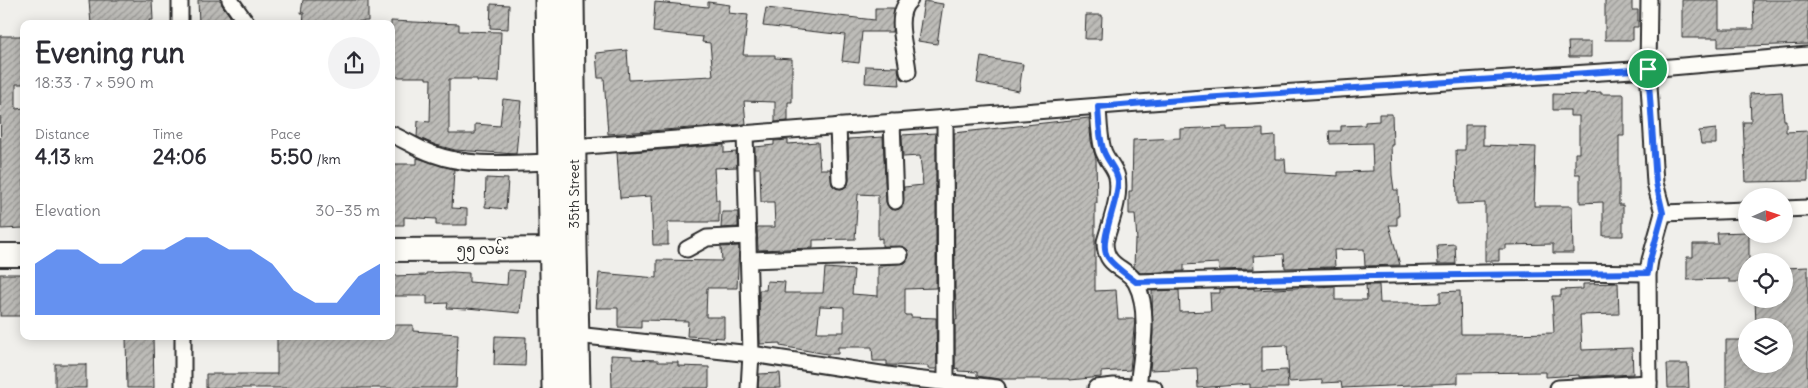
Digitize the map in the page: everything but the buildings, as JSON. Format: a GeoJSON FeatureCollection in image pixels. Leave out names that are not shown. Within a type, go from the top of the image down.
{"type":"FeatureCollection","features":[{"type":"Feature","properties":{"kind":"main road","name":"35th Street"},"geometry":{"type":"LineString","coordinates":[[548,0],[551,162],[563,249],[565,334],[577,388]]}},
{"type":"Feature","properties":{"kind":"main road","name":"35th Street"},"geometry":{"type":"LineString","coordinates":[[563,249],[574,147],[572,0]]}},
{"type":"Feature","properties":{"kind":"main road","name":"၅၅ လမ်း"},"geometry":{"type":"LineString","coordinates":[[395,250],[563,249]]}},
{"type":"Feature","properties":{"kind":"main road"},"geometry":{"type":"LineString","coordinates":[[0,255],[20,255]]}},
{"type":"Feature","properties":{"kind":"main road","name":"35th Street"},"geometry":{"type":"LineString","coordinates":[[555,388],[565,334]]}},
{"type":"Feature","properties":{"kind":"street"},"geometry":{"type":"LineString","coordinates":[[180,0],[180,20]]}},
{"type":"Feature","properties":{"kind":"street"},"geometry":{"type":"LineString","coordinates":[[230,0],[245,20]]}},
{"type":"Feature","properties":{"kind":"street"},"geometry":{"type":"LineString","coordinates":[[908,72],[901,31],[905,7],[910,0]]}},
{"type":"Feature","properties":{"kind":"street"},"geometry":{"type":"LineString","coordinates":[[1558,388],[1649,386],[1648,273],[1663,213],[1656,183],[1648,69],[1649,0]]}},
{"type":"Feature","properties":{"kind":"street"},"geometry":{"type":"LineString","coordinates":[[574,147],[1203,98],[1648,69],[1808,55]]}},
{"type":"Feature","properties":{"kind":"street"},"geometry":{"type":"LineString","coordinates":[[1098,107],[1103,150],[1118,178],[1118,190],[1104,242],[1105,249],[1107,257],[1136,282],[1144,314],[1138,387]]}},
{"type":"Feature","properties":{"kind":"street"},"geometry":{"type":"LineString","coordinates":[[945,118],[946,382]]}},
{"type":"Feature","properties":{"kind":"street"},"geometry":{"type":"LineString","coordinates":[[892,122],[895,201]]}},
{"type":"Feature","properties":{"kind":"street"},"geometry":{"type":"LineString","coordinates":[[838,126],[840,180]]}},
{"type":"Feature","properties":{"kind":"street"},"geometry":{"type":"LineString","coordinates":[[745,133],[751,354],[749,388]]}},
{"type":"Feature","properties":{"kind":"street"},"geometry":{"type":"LineString","coordinates":[[395,136],[431,154],[454,161],[495,164],[551,162]]}},
{"type":"Feature","properties":{"kind":"street"},"geometry":{"type":"LineString","coordinates":[[1793,209],[1808,208]]}},
{"type":"Feature","properties":{"kind":"street"},"geometry":{"type":"LineString","coordinates":[[1663,213],[1738,210]]}},
{"type":"Feature","properties":{"kind":"street"},"geometry":{"type":"LineString","coordinates":[[688,249],[707,238],[748,236]]}},
{"type":"Feature","properties":{"kind":"street"},"geometry":{"type":"LineString","coordinates":[[749,260],[900,255]]}},
{"type":"Feature","properties":{"kind":"street"},"geometry":{"type":"LineString","coordinates":[[1136,282],[1392,275],[1648,273]]}},
{"type":"Feature","properties":{"kind":"street"},"geometry":{"type":"LineString","coordinates":[[565,334],[751,354],[913,383],[946,382],[970,387],[998,388]]}},
{"type":"Feature","properties":{"kind":"street"},"geometry":{"type":"LineString","coordinates":[[183,340],[183,388]]}},
{"type":"Feature","properties":{"kind":"street"},"geometry":{"type":"LineString","coordinates":[[1096,388],[1154,388]]}},
{"type":"Feature","properties":{"kind":"route"},"geometry":{"type":"LineString","coordinates":[[1648,69],[1656,183],[1663,213],[1648,273],[1599,272],[1136,282],[1107,257],[1104,242],[1115,205],[1118,178],[1103,150],[1098,107],[1203,98],[1648,69]]}}]}
